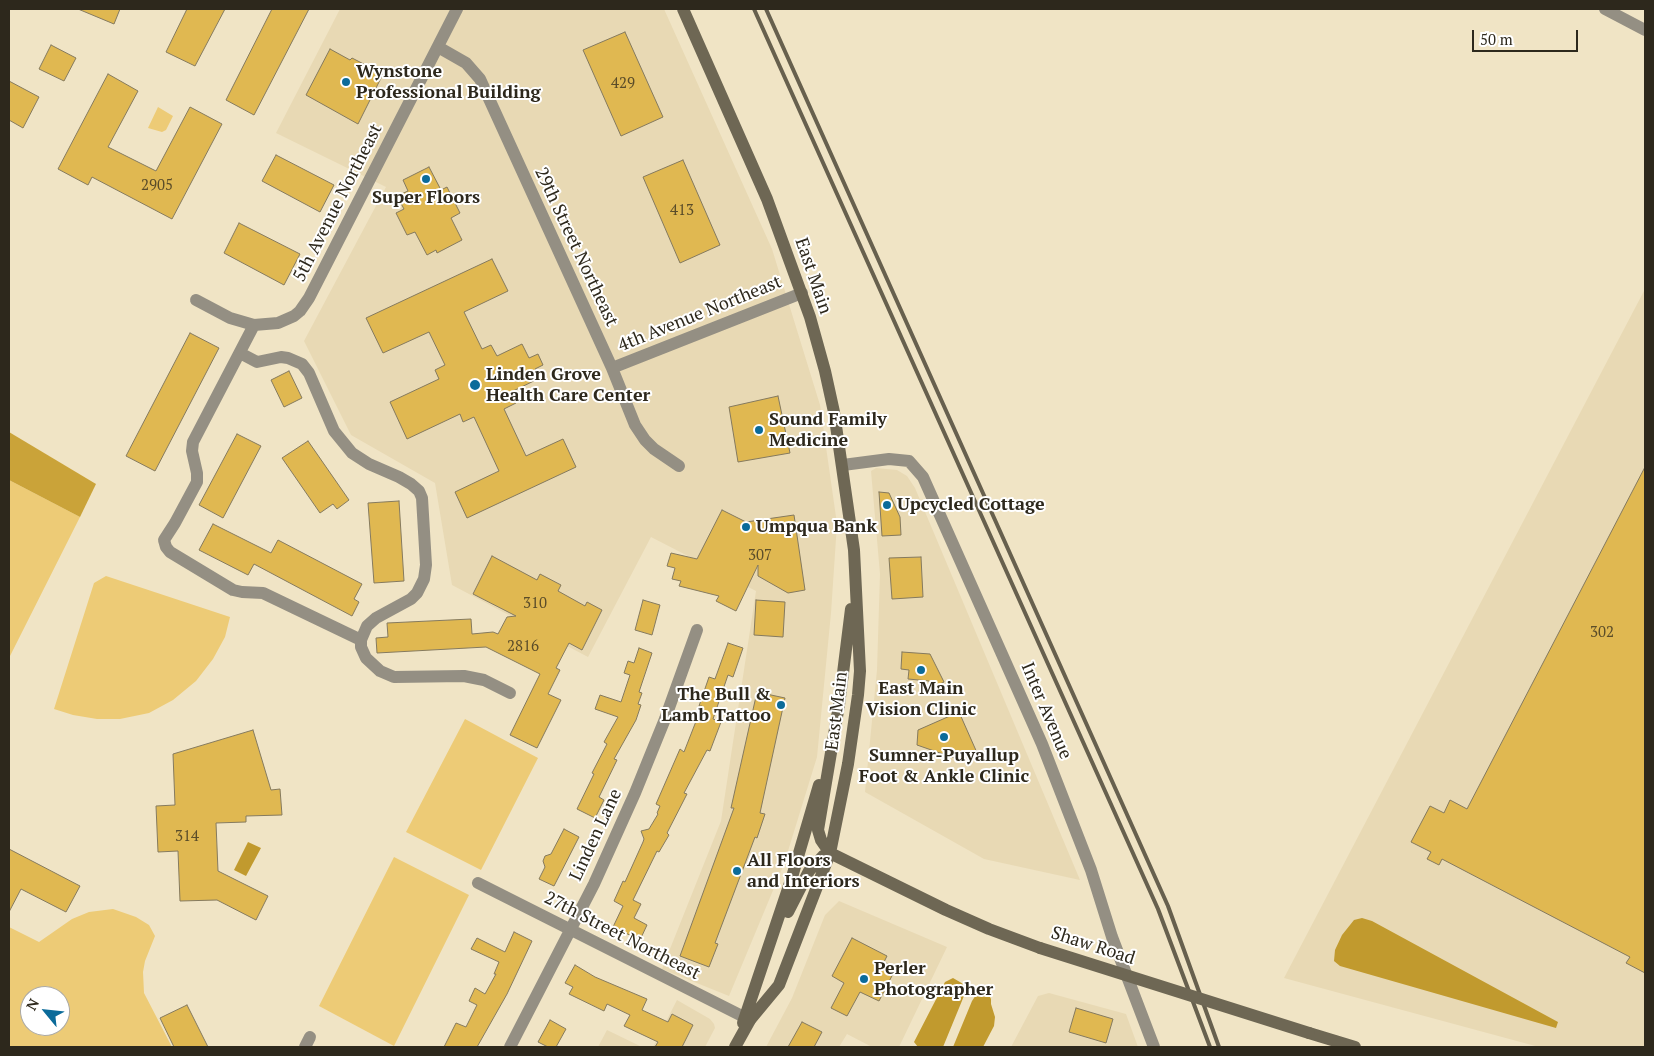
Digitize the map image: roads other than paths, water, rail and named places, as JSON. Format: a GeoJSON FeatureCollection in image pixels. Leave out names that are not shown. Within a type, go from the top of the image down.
{"type":"FeatureCollection","features":[{"type":"Feature","properties":{"kind":"main road","name":"East Main"},"geometry":{"type":"LineString","coordinates":[[683,9],[767,198],[802,293],[825,371],[834,412],[854,550],[860,671],[848,764],[830,853],[779,985],[748,1019]]}},
{"type":"Feature","properties":{"kind":"main road","name":"East Main"},"geometry":{"type":"LineString","coordinates":[[830,853],[821,840],[818,830],[839,705],[855,572]]}},
{"type":"Feature","properties":{"kind":"main road","name":"East Main"},"geometry":{"type":"LineString","coordinates":[[733,1047],[748,1019],[765,956],[792,877],[824,768],[839,705]]}},
{"type":"Feature","properties":{"kind":"main road","name":"East Main"},"geometry":{"type":"LineString","coordinates":[[765,956],[809,871],[823,856],[830,853]]}},
{"type":"Feature","properties":{"kind":"main road","name":"Shaw Road"},"geometry":{"type":"LineString","coordinates":[[830,853],[989,929],[1040,948],[1355,1047]]}},
{"type":"Feature","properties":{"kind":"street","name":"5th Avenue Northeast"},"geometry":{"type":"LineString","coordinates":[[196,300],[230,318],[254,325],[272,324],[286,320],[300,311],[309,298],[457,9]]}},
{"type":"Feature","properties":{"kind":"street"},"geometry":{"type":"LineString","coordinates":[[1605,9],[1645,30]]}},
{"type":"Feature","properties":{"kind":"street","name":"29th Street Northeast"},"geometry":{"type":"LineString","coordinates":[[438,47],[466,63],[480,79],[612,368],[635,426],[654,449],[679,466]]}},
{"type":"Feature","properties":{"kind":"street","name":"4th Avenue Northeast"},"geometry":{"type":"LineString","coordinates":[[612,368],[802,293]]}},
{"type":"Feature","properties":{"kind":"street"},"geometry":{"type":"LineString","coordinates":[[254,325],[193,442],[192,451],[197,473],[196,482],[175,524],[164,540],[166,547],[170,552],[233,590],[263,593],[361,640]]}},
{"type":"Feature","properties":{"kind":"street"},"geometry":{"type":"LineString","coordinates":[[240,353],[257,362],[281,357],[302,364],[309,373],[334,431],[352,453],[369,464],[411,484],[419,491],[422,498],[426,565],[421,586],[411,599],[376,618],[367,626],[361,640],[361,647],[366,658],[376,668],[388,675],[403,677],[464,676],[484,680],[510,693]]}},
{"type":"Feature","properties":{"kind":"street","name":"Inter Avenue"},"geometry":{"type":"LineString","coordinates":[[842,465],[889,459],[909,461],[923,477],[1042,744],[1091,870],[1112,937],[1154,1047]]}},
{"type":"Feature","properties":{"kind":"street","name":"Linden Lane"},"geometry":{"type":"LineString","coordinates":[[510,1047],[594,884],[635,793],[665,719],[697,630]]}},
{"type":"Feature","properties":{"kind":"street","name":"27th Street Northeast"},"geometry":{"type":"LineString","coordinates":[[478,883],[748,1019]]}},
{"type":"Feature","properties":{"kind":"railway"},"geometry":{"type":"LineString","coordinates":[[754,9],[1158,909],[1210,1047]]}},
{"type":"Feature","properties":{"kind":"railway"},"geometry":{"type":"LineString","coordinates":[[766,9],[1168,906],[1219,1047]]}},
{"type":"Feature","properties":{"kind":"place","name":"Wynstone Professional Building"},"geometry":{"type":"Point","coordinates":[346,82]}},
{"type":"Feature","properties":{"kind":"place","name":"Super Floors"},"geometry":{"type":"Point","coordinates":[426,179]}},
{"type":"Feature","properties":{"kind":"place","name":"Linden Grove Health Care Center"},"geometry":{"type":"Point","coordinates":[475,385]}},
{"type":"Feature","properties":{"kind":"place","name":"Sound Family Medicine"},"geometry":{"type":"Point","coordinates":[759,430]}},
{"type":"Feature","properties":{"kind":"place","name":"Upcycled Cottage"},"geometry":{"type":"Point","coordinates":[887,505]}},
{"type":"Feature","properties":{"kind":"place","name":"Umpqua Bank"},"geometry":{"type":"Point","coordinates":[746,527]}},
{"type":"Feature","properties":{"kind":"place","name":"East Main Vision Clinic"},"geometry":{"type":"Point","coordinates":[921,670]}},
{"type":"Feature","properties":{"kind":"place","name":"The Bull & Lamb Tattoo"},"geometry":{"type":"Point","coordinates":[781,705]}},
{"type":"Feature","properties":{"kind":"place","name":"Sumner-Puyallup Foot & Ankle Clinic"},"geometry":{"type":"Point","coordinates":[944,737]}},
{"type":"Feature","properties":{"kind":"place","name":"All Floors and Interiors"},"geometry":{"type":"Point","coordinates":[737,871]}},
{"type":"Feature","properties":{"kind":"place","name":"Perler Photographer"},"geometry":{"type":"Point","coordinates":[864,979]}}]}
